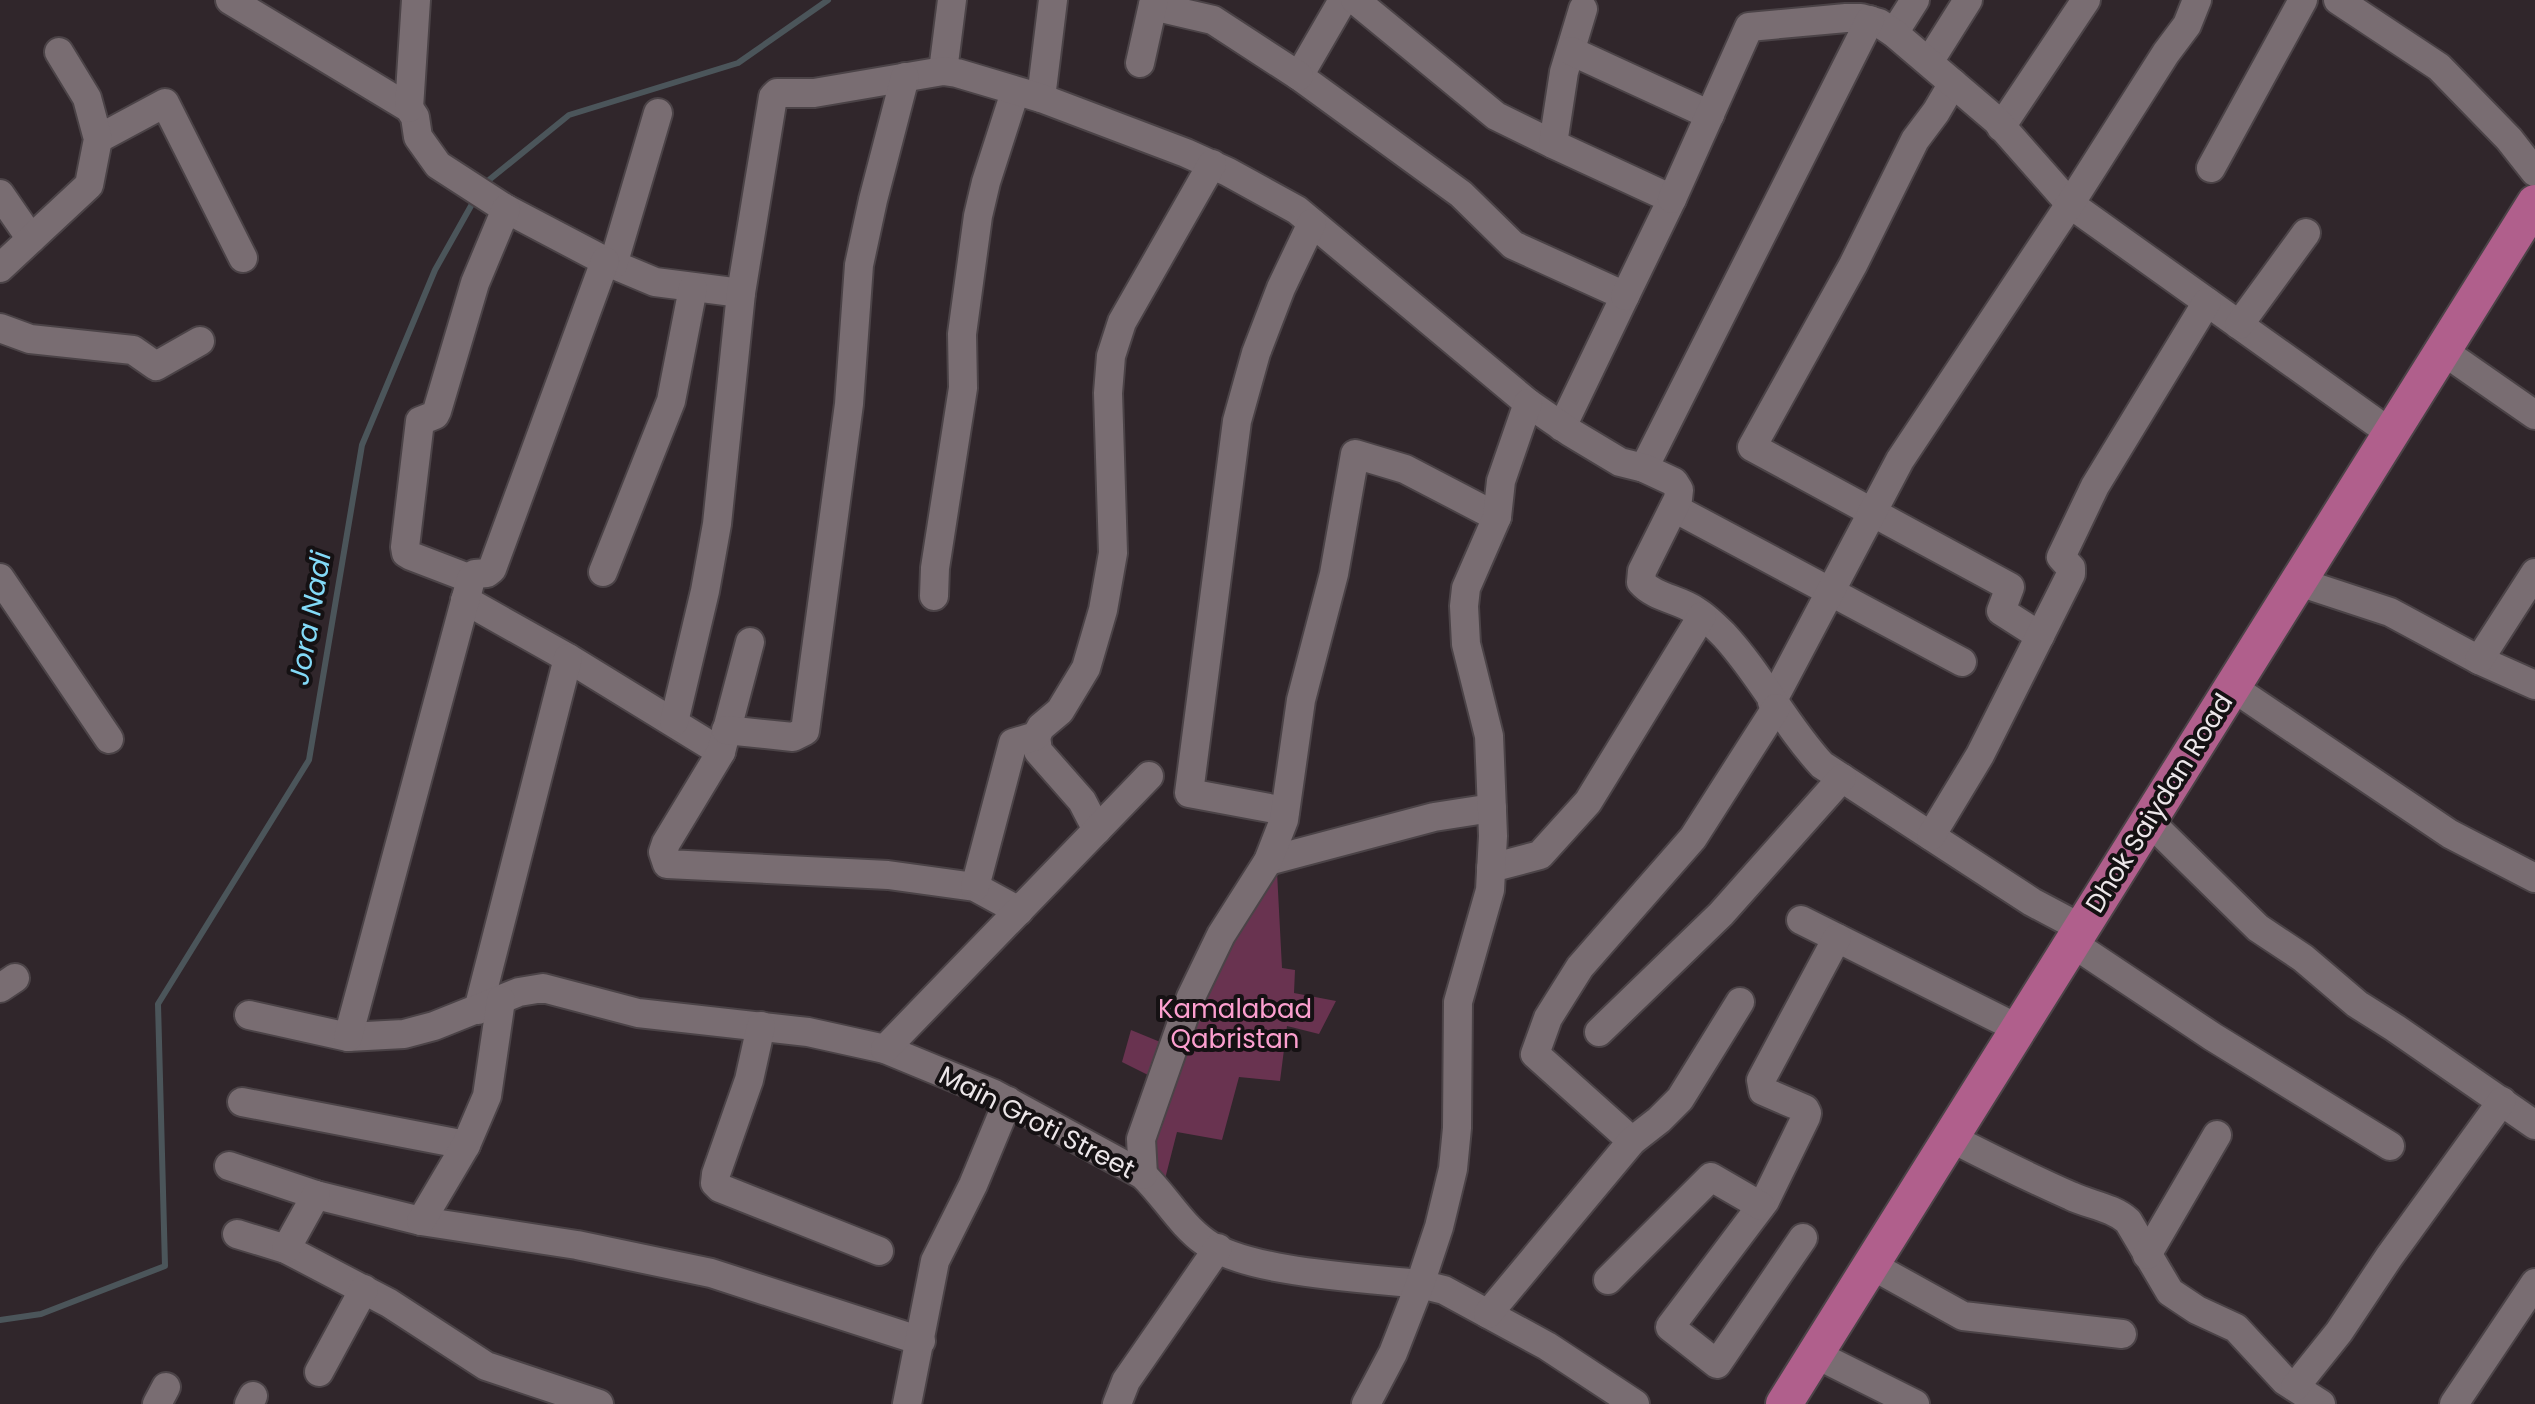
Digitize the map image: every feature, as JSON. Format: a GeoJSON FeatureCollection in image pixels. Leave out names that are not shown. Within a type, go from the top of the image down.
{"type":"FeatureCollection","features":[{"type":"Feature","properties":{"kind":"main road","name":"Dhok Saiydan Road"},"geometry":{"type":"LineString","coordinates":[[1784,1404],[2535,203]]}},
{"type":"Feature","properties":{"kind":"street"},"geometry":{"type":"LineString","coordinates":[[230,0],[409,108],[415,117],[418,137],[438,165],[506,209],[609,263],[663,284],[741,293]]}},
{"type":"Feature","properties":{"kind":"street"},"geometry":{"type":"LineString","coordinates":[[409,108],[416,0]]}},
{"type":"Feature","properties":{"kind":"street"},"geometry":{"type":"LineString","coordinates":[[943,71],[952,0]]}},
{"type":"Feature","properties":{"kind":"street"},"geometry":{"type":"LineString","coordinates":[[934,596],[935,568],[963,388],[962,334],[978,216],[986,182],[1028,95],[1053,0]]}},
{"type":"Feature","properties":{"kind":"street"},"geometry":{"type":"LineString","coordinates":[[1299,76],[1343,0]]}},
{"type":"Feature","properties":{"kind":"street"},"geometry":{"type":"LineString","coordinates":[[1355,0],[1496,116],[1672,199]]}},
{"type":"Feature","properties":{"kind":"street"},"geometry":{"type":"LineString","coordinates":[[1644,468],[1882,27],[1915,0]]}},
{"type":"Feature","properties":{"kind":"street"},"geometry":{"type":"LineString","coordinates":[[1929,62],[1968,0]]}},
{"type":"Feature","properties":{"kind":"street"},"geometry":{"type":"LineString","coordinates":[[2001,127],[2086,0]]}},
{"type":"Feature","properties":{"kind":"street"},"geometry":{"type":"LineString","coordinates":[[1632,1141],[1535,1054],[1548,1018],[1580,967],[1693,838],[1774,705],[1900,460],[2187,25],[2197,0]]}},
{"type":"Feature","properties":{"kind":"street"},"geometry":{"type":"LineString","coordinates":[[2211,168],[2303,0]]}},
{"type":"Feature","properties":{"kind":"street"},"geometry":{"type":"LineString","coordinates":[[2338,0],[2439,67],[2509,139],[2535,172]]}},
{"type":"Feature","properties":{"kind":"street"},"geometry":{"type":"LineString","coordinates":[[1140,63],[1153,3],[1213,20],[1299,76],[1461,194],[1513,245],[1625,296]]}},
{"type":"Feature","properties":{"kind":"street"},"geometry":{"type":"LineString","coordinates":[[1553,144],[1578,3]]}},
{"type":"Feature","properties":{"kind":"street"},"geometry":{"type":"LineString","coordinates":[[1562,427],[1672,199],[1749,27],[1786,12],[1846,18],[1882,27],[1929,62],[2001,127],[2070,204],[2392,434]]}},
{"type":"Feature","properties":{"kind":"street"},"geometry":{"type":"LineString","coordinates":[[1571,51],[1710,115]]}},
{"type":"Feature","properties":{"kind":"street"},"geometry":{"type":"LineString","coordinates":[[0,268],[89,185],[98,139],[87,98],[59,52]]}},
{"type":"Feature","properties":{"kind":"street"},"geometry":{"type":"LineString","coordinates":[[674,722],[705,591],[717,524],[741,293],[773,97],[777,93],[814,93],[943,71],[957,73],[1028,95],[1212,164],[1297,210],[1528,403],[1620,462],[1644,468],[1674,482],[1679,490],[1674,508],[1642,571],[1641,582],[1647,590],[1695,610],[1723,634],[1801,742],[1822,765],[2032,902],[2213,1037],[2390,1146]]}},
{"type":"Feature","properties":{"kind":"street"},"geometry":{"type":"LineString","coordinates":[[506,209],[475,283],[437,411],[435,415],[420,421],[406,553],[468,590],[568,658],[674,722],[724,741],[793,737],[805,731],[849,404],[859,265],[905,77]]}},
{"type":"Feature","properties":{"kind":"street"},"geometry":{"type":"LineString","coordinates":[[1953,83],[1915,140],[1853,265],[1752,442],[1752,447],[2010,587],[2001,611],[2040,636]]}},
{"type":"Feature","properties":{"kind":"street"},"geometry":{"type":"LineString","coordinates":[[98,139],[165,103],[243,258]]}},
{"type":"Feature","properties":{"kind":"street"},"geometry":{"type":"LineString","coordinates":[[348,1037],[468,590],[475,574],[487,573],[492,569],[609,263],[658,113]]}},
{"type":"Feature","properties":{"kind":"street"},"geometry":{"type":"LineString","coordinates":[[1097,830],[1082,801],[1038,751],[1036,736],[1041,727],[1060,711],[1086,668],[1103,610],[1113,553],[1108,393],[1111,356],[1118,333],[1212,164]]}},
{"type":"Feature","properties":{"kind":"street"},"geometry":{"type":"LineString","coordinates":[[0,194],[31,239]]}},
{"type":"Feature","properties":{"kind":"street"},"geometry":{"type":"LineString","coordinates":[[1285,811],[1189,793],[1237,421],[1256,353],[1281,288],[1312,223]]}},
{"type":"Feature","properties":{"kind":"street"},"geometry":{"type":"LineString","coordinates":[[2239,325],[2306,233]]}},
{"type":"Feature","properties":{"kind":"street"},"geometry":{"type":"LineString","coordinates":[[603,572],[671,401],[693,288]]}},
{"type":"Feature","properties":{"kind":"street"},"geometry":{"type":"LineString","coordinates":[[1931,836],[1980,755],[2071,574],[2071,568],[2061,557],[2095,486],[2207,302]]}},
{"type":"Feature","properties":{"kind":"street"},"geometry":{"type":"LineString","coordinates":[[0,328],[30,339],[133,350],[156,366],[200,341]]}},
{"type":"Feature","properties":{"kind":"street"},"geometry":{"type":"LineString","coordinates":[[2443,351],[2535,415]]}},
{"type":"Feature","properties":{"kind":"street"},"geometry":{"type":"LineString","coordinates":[[1366,1404],[1393,1353],[1420,1284],[1439,1227],[1453,1169],[1457,1128],[1458,1002],[1490,890],[1491,868],[1489,736],[1466,644],[1464,606],[1466,588],[1497,517],[1501,481],[1528,403]]}},
{"type":"Feature","properties":{"kind":"street"},"geometry":{"type":"LineString","coordinates":[[1143,1175],[1141,1139],[1191,997],[1221,935],[1268,861],[1284,820],[1301,700],[1334,574],[1355,454],[1405,469],[1497,517]]}},
{"type":"Feature","properties":{"kind":"street"},"geometry":{"type":"LineString","coordinates":[[1674,508],[1962,662]]}},
{"type":"Feature","properties":{"kind":"street"},"geometry":{"type":"LineString","coordinates":[[2479,660],[2535,573]]}},
{"type":"Feature","properties":{"kind":"street"},"geometry":{"type":"LineString","coordinates":[[0,578],[109,739]]}},
{"type":"Feature","properties":{"kind":"street"},"geometry":{"type":"LineString","coordinates":[[2299,582],[2390,612],[2479,660],[2535,685]]}},
{"type":"Feature","properties":{"kind":"street"},"geometry":{"type":"LineString","coordinates":[[1491,868],[1540,855],[1588,802],[1702,616]]}},
{"type":"Feature","properties":{"kind":"street"},"geometry":{"type":"LineString","coordinates":[[750,642],[724,741],[666,843],[663,852],[667,864],[888,875],[975,887],[1019,911]]}},
{"type":"Feature","properties":{"kind":"street"},"geometry":{"type":"LineString","coordinates":[[421,1221],[466,1145],[487,1096],[489,1005],[568,658]]}},
{"type":"Feature","properties":{"kind":"street"},"geometry":{"type":"LineString","coordinates":[[2232,687],[2450,834],[2535,878]]}},
{"type":"Feature","properties":{"kind":"street"},"geometry":{"type":"LineString","coordinates":[[975,887],[1013,743],[1036,736]]}},
{"type":"Feature","properties":{"kind":"street"},"geometry":{"type":"LineString","coordinates":[[885,1049],[1149,776]]}},
{"type":"Feature","properties":{"kind":"street"},"geometry":{"type":"LineString","coordinates":[[1599,1032],[1721,914],[1842,778]]}},
{"type":"Feature","properties":{"kind":"street"},"geometry":{"type":"LineString","coordinates":[[1268,861],[1434,817],[1492,808]]}},
{"type":"Feature","properties":{"kind":"street"},"geometry":{"type":"LineString","coordinates":[[2148,820],[2258,928],[2303,958],[2357,1004],[2535,1125]]}},
{"type":"Feature","properties":{"kind":"street"},"geometry":{"type":"LineString","coordinates":[[1801,920],[2019,1029]]}},
{"type":"Feature","properties":{"kind":"street"},"geometry":{"type":"LineString","coordinates":[[1803,1238],[1717,1364],[1670,1327],[1761,1206],[1807,1113],[1805,1109],[1763,1091],[1761,1080],[1837,938]]}},
{"type":"Feature","properties":{"kind":"street","name":"Main Groti Street"},"geometry":{"type":"LineString","coordinates":[[249,1015],[348,1037],[404,1034],[519,992],[543,988],[638,1013],[808,1032],[885,1049],[1008,1101],[1143,1175],[1159,1189],[1186,1227],[1207,1244],[1271,1266],[1420,1284],[1444,1290],[1547,1346],[1635,1404]]}},
{"type":"Feature","properties":{"kind":"street"},"geometry":{"type":"LineString","coordinates":[[1488,1314],[1632,1141],[1680,1099],[1740,1002]]}},
{"type":"Feature","properties":{"kind":"street"},"geometry":{"type":"LineString","coordinates":[[761,1026],[749,1080],[715,1183],[720,1188],[879,1251]]}},
{"type":"Feature","properties":{"kind":"street"},"geometry":{"type":"LineString","coordinates":[[907,1404],[935,1261],[973,1185],[1008,1101]]}},
{"type":"Feature","properties":{"kind":"street"},"geometry":{"type":"LineString","coordinates":[[2295,1387],[2339,1332],[2502,1101]]}},
{"type":"Feature","properties":{"kind":"street"},"geometry":{"type":"LineString","coordinates":[[242,1102],[466,1145]]}},
{"type":"Feature","properties":{"kind":"street"},"geometry":{"type":"LineString","coordinates":[[2147,1255],[2217,1135]]}},
{"type":"Feature","properties":{"kind":"street"},"geometry":{"type":"LineString","coordinates":[[1951,1138],[2035,1180],[2120,1214],[2128,1221],[2170,1292],[2197,1310],[2236,1328],[2262,1359],[2321,1404]]}},
{"type":"Feature","properties":{"kind":"street"},"geometry":{"type":"LineString","coordinates":[[229,1166],[316,1195],[421,1221],[577,1245],[711,1273],[921,1341]]}},
{"type":"Feature","properties":{"kind":"street"},"geometry":{"type":"LineString","coordinates":[[1608,1280],[1711,1177],[1761,1206]]}},
{"type":"Feature","properties":{"kind":"street"},"geometry":{"type":"LineString","coordinates":[[286,1249],[316,1195]]}},
{"type":"Feature","properties":{"kind":"street"},"geometry":{"type":"LineString","coordinates":[[237,1234],[286,1249],[364,1289],[486,1366],[599,1404]]}},
{"type":"Feature","properties":{"kind":"street"},"geometry":{"type":"LineString","coordinates":[[1117,1404],[1126,1381],[1218,1248]]}},
{"type":"Feature","properties":{"kind":"street"},"geometry":{"type":"LineString","coordinates":[[1871,1265],[1963,1316],[2122,1334]]}},
{"type":"Feature","properties":{"kind":"street"},"geometry":{"type":"LineString","coordinates":[[2454,1404],[2535,1283]]}},
{"type":"Feature","properties":{"kind":"street"},"geometry":{"type":"LineString","coordinates":[[319,1372],[364,1289]]}},
{"type":"Feature","properties":{"kind":"street"},"geometry":{"type":"LineString","coordinates":[[1815,1354],[1915,1404]]}},
{"type":"Feature","properties":{"kind":"green space","name":"Kamalabad Qabristan"},"geometry":{"type":"Polygon","coordinates":[[[1277,872],[1282,968],[1295,970],[1294,993],[1336,1001],[1319,1034],[1287,1026],[1280,1081],[1239,1077],[1222,1140],[1177,1132],[1165,1179],[1142,1163],[1158,1080],[1122,1062],[1131,1030],[1170,1046],[1225,908],[1277,872]]]}},
{"type":"Feature","properties":{"kind":"waterway","name":"Jora Nadi"},"geometry":{"type":"LineString","coordinates":[[484,184],[569,115],[738,63],[828,0]]}},
{"type":"Feature","properties":{"kind":"waterway","name":"Jora Nadi"},"geometry":{"type":"LineString","coordinates":[[0,1320],[41,1314],[165,1266],[158,1004],[309,760],[362,445],[435,270],[476,197]]}}]}
